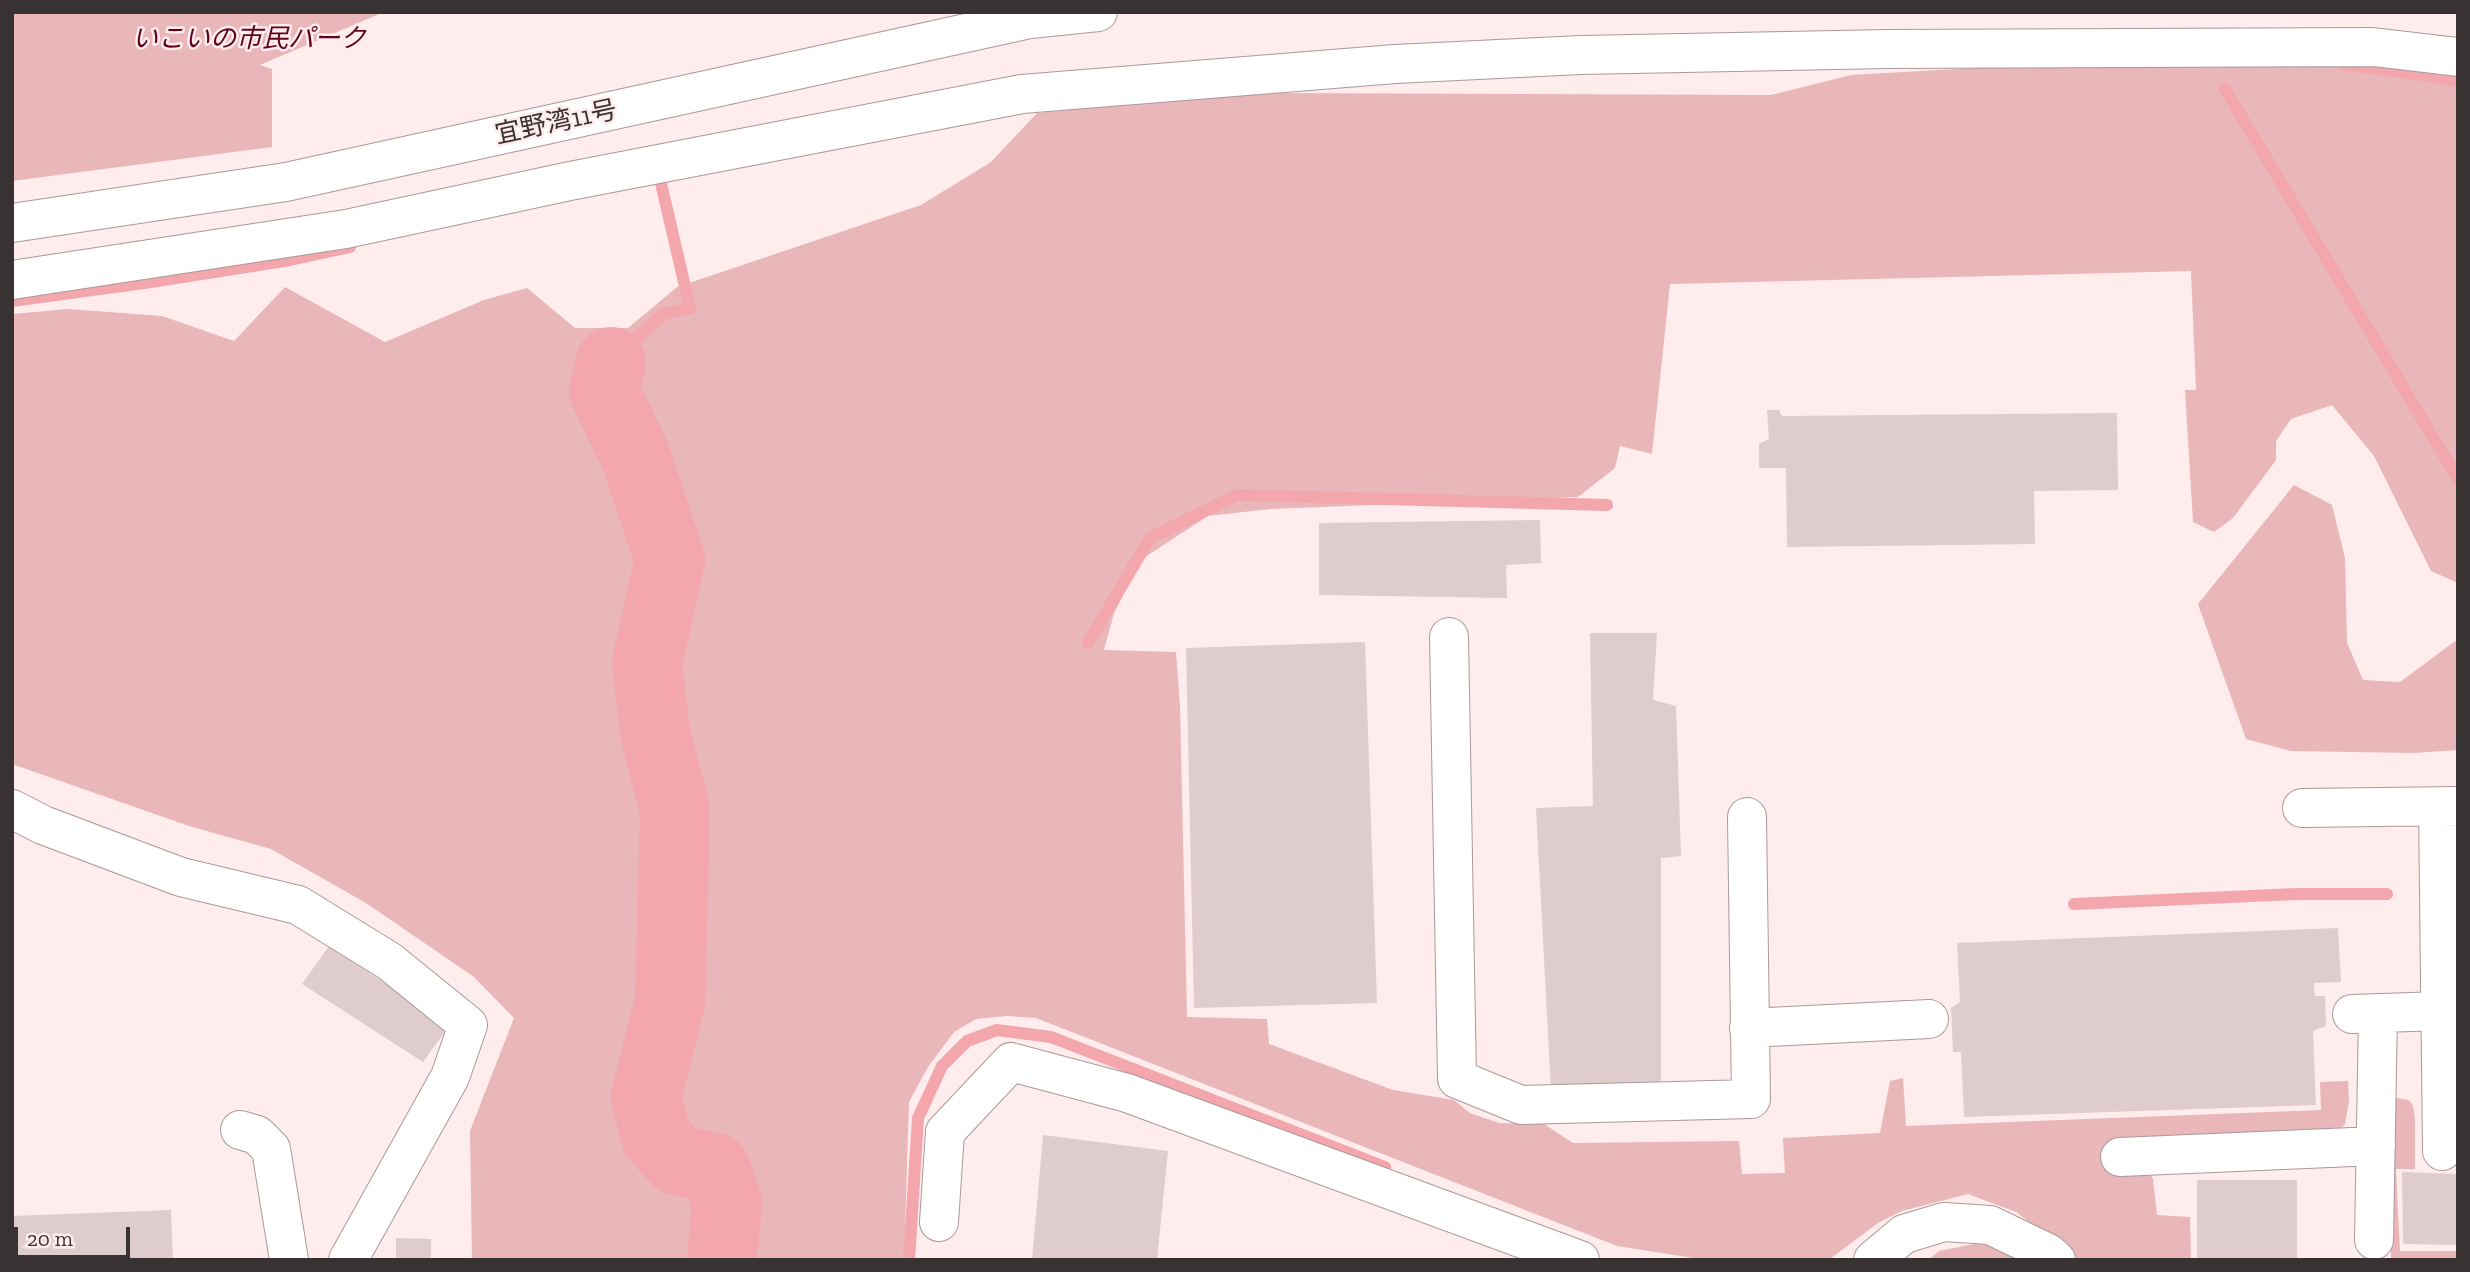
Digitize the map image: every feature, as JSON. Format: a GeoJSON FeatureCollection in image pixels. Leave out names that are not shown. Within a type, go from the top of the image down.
{"type":"FeatureCollection","features":[{"type":"Feature","properties":{"kind":"street","name":"宜野湾11号"},"geometry":{"type":"LineString","coordinates":[[12,223],[286,182],[1030,19],[1098,12]]}},
{"type":"Feature","properties":{"kind":"street"},"geometry":{"type":"LineString","coordinates":[[12,279],[346,229],[570,181],[1022,94],[1395,64],[1581,55],[1887,49],[2373,47],[2458,57]]}},
{"type":"Feature","properties":{"kind":"street"},"geometry":{"type":"LineString","coordinates":[[1449,637],[1457,1079],[1521,1105],[1751,1099],[1747,817]]}},
{"type":"Feature","properties":{"kind":"street"},"geometry":{"type":"LineString","coordinates":[[2302,808],[2448,807],[2441,1011],[2442,1151]]}},
{"type":"Feature","properties":{"kind":"street"},"geometry":{"type":"LineString","coordinates":[[12,809],[43,825],[181,877],[298,905],[389,961],[468,1025],[450,1077],[348,1260]]}},
{"type":"Feature","properties":{"kind":"street"},"geometry":{"type":"LineString","coordinates":[[2374,1240],[2376,1146],[2365,1014],[2441,1011]]}},
{"type":"Feature","properties":{"kind":"street"},"geometry":{"type":"LineString","coordinates":[[1749,1028],[1929,1019]]}},
{"type":"Feature","properties":{"kind":"street"},"geometry":{"type":"LineString","coordinates":[[939,1222],[945,1132],[1012,1062],[1127,1093],[1580,1260]]}},
{"type":"Feature","properties":{"kind":"street"},"geometry":{"type":"LineString","coordinates":[[240,1130],[257,1135],[271,1149],[289,1260]]}},
{"type":"Feature","properties":{"kind":"street"},"geometry":{"type":"LineString","coordinates":[[2120,1157],[2376,1146]]}},
{"type":"Feature","properties":{"kind":"street"},"geometry":{"type":"LineString","coordinates":[[1873,1260],[1903,1234],[1944,1222],[1990,1225],[2048,1253],[2056,1260]]}},
{"type":"Feature","properties":{"kind":"green space","name":"いこいの市民パーク"},"geometry":{"type":"Polygon","coordinates":[[[12,12],[384,12],[260,65],[272,69],[272,147],[12,181],[12,12]]]}},
{"type":"Feature","properties":{"kind":"green space"},"geometry":{"type":"Polygon","coordinates":[[[2079,62],[2392,62],[2458,73],[2458,583],[2431,571],[2374,456],[2332,405],[2291,419],[2276,441],[2276,460],[2233,518],[2214,532],[2193,522],[2185,390],[2196,390],[2191,271],[1670,284],[1652,454],[1620,446],[1615,468],[1578,497],[1270,509],[1208,516],[1142,559],[1114,613],[1104,650],[1176,652],[1180,706],[1187,1017],[1267,1019],[1269,1044],[1393,1090],[1454,1100],[1470,1113],[1499,1123],[1544,1124],[1573,1143],[1739,1141],[1742,1174],[1785,1173],[1783,1138],[1880,1133],[1890,1081],[1903,1078],[1906,1126],[2321,1110],[2320,1082],[2348,1081],[2349,1101],[2345,1124],[2332,1136],[2147,1169],[2153,1179],[2157,1215],[2190,1217],[2191,1260],[2079,1260],[2016,1212],[1968,1194],[1902,1211],[1878,1223],[1825,1260],[1706,1260],[1617,1246],[1036,1018],[1007,1016],[976,1019],[954,1032],[928,1067],[909,1102],[904,1260],[472,1260],[470,1131],[514,1018],[474,977],[366,903],[271,849],[189,826],[12,764],[12,314],[68,309],[162,316],[234,341],[285,287],[385,342],[484,300],[527,288],[575,328],[628,328],[677,287],[921,205],[991,162],[1037,113],[1265,93],[1771,95],[1851,75],[2079,62]]]}},
{"type":"Feature","properties":{"kind":"green space"},"geometry":{"type":"Polygon","coordinates":[[[2294,485],[2332,505],[2345,558],[2347,643],[2363,680],[2400,682],[2458,639],[2458,750],[2414,753],[2291,751],[2246,739],[2198,604],[2294,485]]]}},
{"type":"Feature","properties":{"kind":"green space"},"geometry":{"type":"Polygon","coordinates":[[[2397,1098],[2409,1100],[2415,1119],[2415,1169],[2396,1169],[2400,1251],[2458,1251],[2458,1260],[2391,1260],[2389,1106],[2397,1098]]]}},
{"type":"Feature","properties":{"kind":"green space"},"geometry":{"type":"Polygon","coordinates":[[[1984,1242],[2025,1260],[1928,1260],[1939,1251],[1984,1242]]]}},
{"type":"Feature","properties":{"kind":"building"},"geometry":{"type":"Polygon","coordinates":[[[1767,410],[1779,410],[1782,416],[2117,413],[2118,490],[2034,491],[2035,544],[1787,547],[1786,468],[1759,468],[1759,444],[1769,439],[1767,410]]]}},
{"type":"Feature","properties":{"kind":"building"},"geometry":{"type":"Polygon","coordinates":[[[1540,520],[1541,563],[1506,565],[1507,598],[1319,595],[1319,523],[1540,520]]]}},
{"type":"Feature","properties":{"kind":"building"},"geometry":{"type":"Polygon","coordinates":[[[1590,633],[1657,633],[1653,700],[1676,706],[1681,856],[1661,858],[1661,1090],[1551,1091],[1536,808],[1593,806],[1590,633]]]}},
{"type":"Feature","properties":{"kind":"building"},"geometry":{"type":"Polygon","coordinates":[[[1365,642],[1377,1003],[1194,1008],[1186,648],[1365,642]]]}},
{"type":"Feature","properties":{"kind":"building"},"geometry":{"type":"Polygon","coordinates":[[[2338,928],[2341,982],[2314,983],[2315,996],[2325,996],[2326,1026],[2313,1031],[2316,1105],[1964,1117],[1961,1052],[1953,1052],[1951,1008],[1960,1002],[1957,943],[2338,928]]]}},
{"type":"Feature","properties":{"kind":"building"},"geometry":{"type":"Polygon","coordinates":[[[329,946],[449,1026],[423,1062],[302,984],[329,946]]]}},
{"type":"Feature","properties":{"kind":"building"},"geometry":{"type":"Polygon","coordinates":[[[1043,1135],[1168,1151],[1157,1260],[1032,1260],[1043,1135]]]}},
{"type":"Feature","properties":{"kind":"building"},"geometry":{"type":"Polygon","coordinates":[[[2402,1172],[2458,1174],[2458,1245],[2403,1244],[2402,1172]]]}},
{"type":"Feature","properties":{"kind":"building"},"geometry":{"type":"Polygon","coordinates":[[[2197,1180],[2297,1180],[2297,1260],[2197,1260],[2197,1180]]]}},
{"type":"Feature","properties":{"kind":"building"},"geometry":{"type":"Polygon","coordinates":[[[171,1210],[173,1260],[12,1260],[12,1216],[171,1210]]]}},
{"type":"Feature","properties":{"kind":"building"},"geometry":{"type":"Polygon","coordinates":[[[396,1238],[431,1239],[431,1260],[396,1260],[396,1238]]]}},
{"type":"Feature","properties":{"kind":"waterway"},"geometry":{"type":"LineString","coordinates":[[2343,64],[2458,82]]}},
{"type":"Feature","properties":{"kind":"waterway"},"geometry":{"type":"LineString","coordinates":[[2225,89],[2458,479]]}},
{"type":"Feature","properties":{"kind":"waterway"},"geometry":{"type":"LineString","coordinates":[[611,362],[663,314],[690,308],[660,179]]}},
{"type":"Feature","properties":{"kind":"waterway"},"geometry":{"type":"LineString","coordinates":[[12,301],[290,260],[350,247]]}},
{"type":"Feature","properties":{"kind":"waterway"},"geometry":{"type":"LineString","coordinates":[[611,362],[604,391],[635,455],[670,560],[647,663],[655,733],[675,810],[670,1002],[646,1097],[656,1137],[677,1160],[715,1168],[727,1202],[722,1260]]}},
{"type":"Feature","properties":{"kind":"waterway"},"geometry":{"type":"LineString","coordinates":[[1088,643],[1150,538],[1237,495],[1607,505]]}},
{"type":"Feature","properties":{"kind":"waterway"},"geometry":{"type":"LineString","coordinates":[[2074,904],[2296,894],[2387,894]]}},
{"type":"Feature","properties":{"kind":"waterway"},"geometry":{"type":"LineString","coordinates":[[909,1260],[918,1118],[942,1066],[967,1041],[997,1030],[1051,1037],[1385,1167]]}}]}
